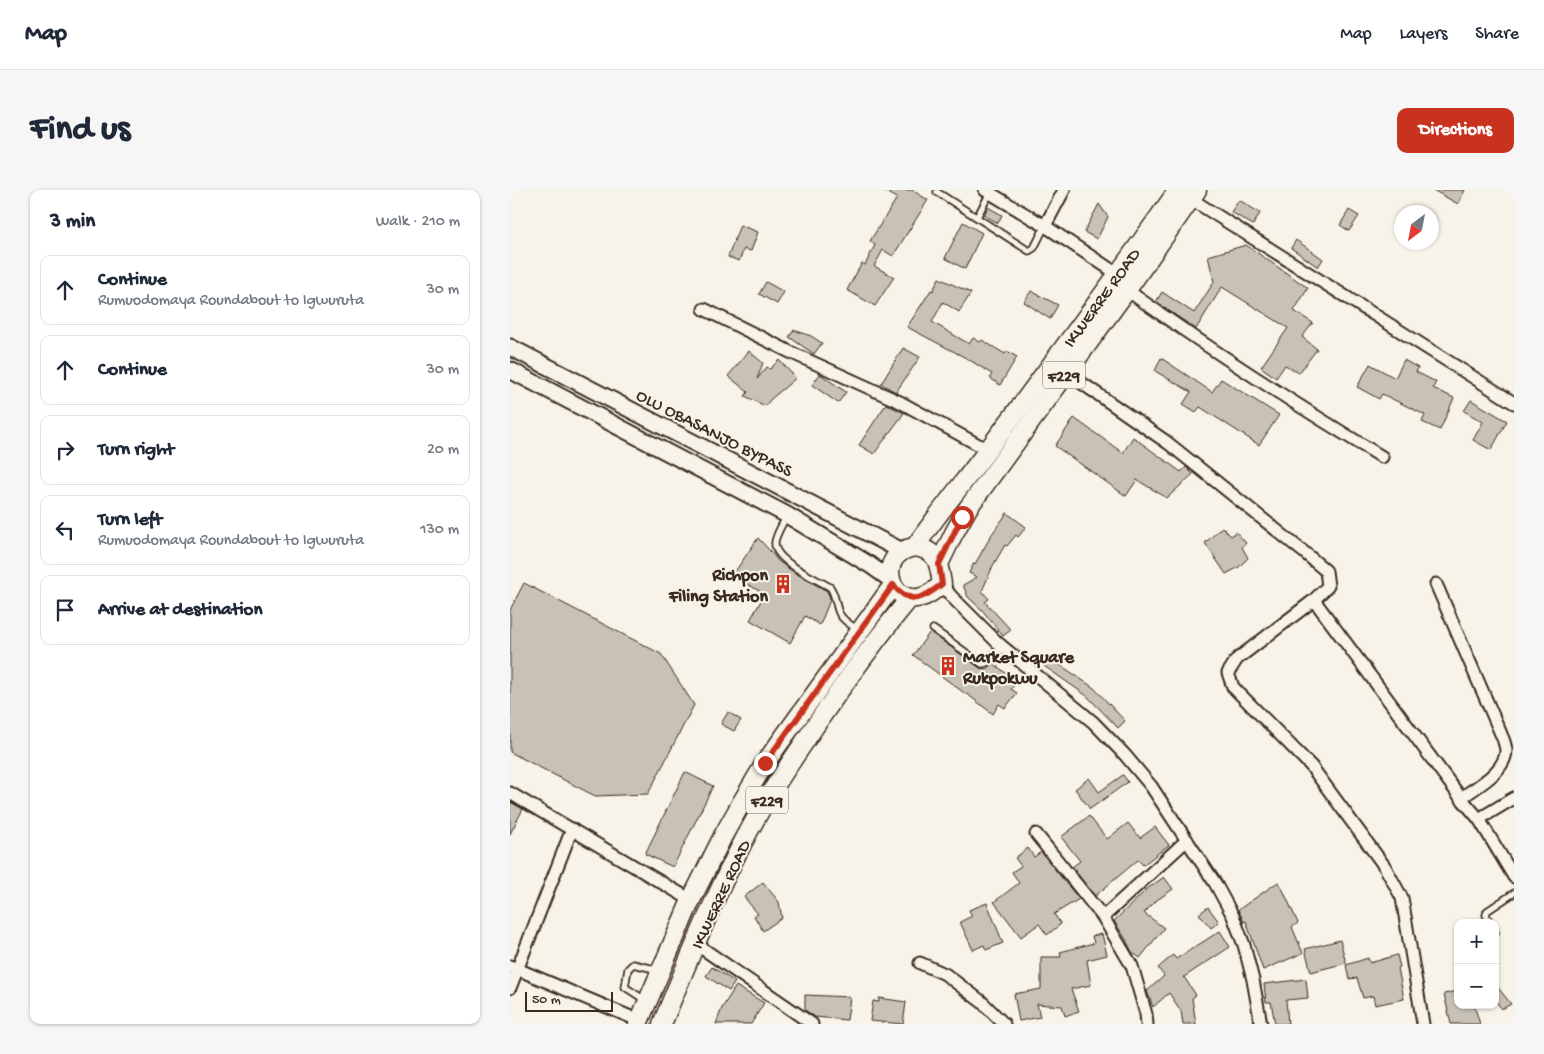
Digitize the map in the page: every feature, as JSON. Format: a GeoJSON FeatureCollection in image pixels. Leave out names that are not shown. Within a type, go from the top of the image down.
{"type":"FeatureCollection","features":[{"type":"Feature","properties":{"kind":"main road","name":"IKWERRE ROAD"},"geometry":{"type":"LineString","coordinates":[[908,549],[988,450],[1059,367],[1189,193]]}},
{"type":"Feature","properties":{"kind":"main road","name":"OLU OBASANJO BYPASS"},"geometry":{"type":"LineString","coordinates":[[510,347],[908,549]]}},
{"type":"Feature","properties":{"kind":"main road","name":"F229"},"geometry":{"type":"LineString","coordinates":[[939,564],[968,508],[1059,367]]}},
{"type":"Feature","properties":{"kind":"main road"},"geometry":{"type":"LineString","coordinates":[[510,370],[787,515],[856,556],[892,583],[900,593],[910,598],[929,595],[942,584],[939,564],[930,552],[922,548],[908,549]]}},
{"type":"Feature","properties":{"kind":"main road","name":"F229"},"geometry":{"type":"LineString","coordinates":[[639,1022],[691,900],[724,834],[765,763],[892,583],[890,569],[894,558],[908,549]]}},
{"type":"Feature","properties":{"kind":"main road","name":"IKWERRE ROAD"},"geometry":{"type":"LineString","coordinates":[[662,1024],[696,944],[749,831],[776,785],[838,692],[910,598]]}},
{"type":"Feature","properties":{"kind":"street"},"geometry":{"type":"LineString","coordinates":[[1045,226],[1064,190]]}},
{"type":"Feature","properties":{"kind":"street"},"geometry":{"type":"LineString","coordinates":[[988,192],[1045,226],[1123,282],[1185,332],[1298,406],[1382,457]]}},
{"type":"Feature","properties":{"kind":"street"},"geometry":{"type":"LineString","coordinates":[[1189,193],[1514,403]]}},
{"type":"Feature","properties":{"kind":"street"},"geometry":{"type":"LineString","coordinates":[[704,309],[790,352],[900,402],[988,450]]}},
{"type":"Feature","properties":{"kind":"street"},"geometry":{"type":"LineString","coordinates":[[1059,367],[1168,443],[1326,571],[1328,586],[1314,600],[1237,659],[1228,673],[1233,686],[1311,766],[1385,867],[1402,898],[1423,1024]]}},
{"type":"Feature","properties":{"kind":"street"},"geometry":{"type":"LineString","coordinates":[[942,584],[951,596],[1002,646],[1094,722],[1151,786],[1215,883],[1233,916],[1244,945],[1261,1024]]}},
{"type":"Feature","properties":{"kind":"street"},"geometry":{"type":"LineString","coordinates":[[1436,584],[1506,749],[1504,761],[1497,771],[1461,798]]}},
{"type":"Feature","properties":{"kind":"street"},"geometry":{"type":"LineString","coordinates":[[1314,600],[1461,798],[1479,819],[1514,877]]}},
{"type":"Feature","properties":{"kind":"street"},"geometry":{"type":"LineString","coordinates":[[510,793],[691,900]]}},
{"type":"Feature","properties":{"kind":"street"},"geometry":{"type":"LineString","coordinates":[[1479,819],[1514,798]]}},
{"type":"Feature","properties":{"kind":"street"},"geometry":{"type":"LineString","coordinates":[[510,988],[514,967],[572,829]]}},
{"type":"Feature","properties":{"kind":"street"},"geometry":{"type":"LineString","coordinates":[[1036,834],[1103,918],[1132,966],[1146,1014],[1146,1024]]}},
{"type":"Feature","properties":{"kind":"street"},"geometry":{"type":"LineString","coordinates":[[1103,918],[1187,840]]}},
{"type":"Feature","properties":{"kind":"street"},"geometry":{"type":"LineString","coordinates":[[696,944],[812,1024]]}},
{"type":"Feature","properties":{"kind":"street"},"geometry":{"type":"LineString","coordinates":[[920,963],[944,974],[982,1002],[1004,1024]]}},
{"type":"Feature","properties":{"kind":"street"},"geometry":{"type":"LineString","coordinates":[[514,967],[639,1022]]}},
{"type":"Feature","properties":{"kind":"lane"},"geometry":{"type":"LineString","coordinates":[[937,192],[1029,251],[1034,248],[1045,226]]}},
{"type":"Feature","properties":{"kind":"lane"},"geometry":{"type":"LineString","coordinates":[[977,217],[988,192]]}},
{"type":"Feature","properties":{"kind":"lane"},"geometry":{"type":"LineString","coordinates":[[787,515],[775,541],[777,553],[784,560],[830,587],[834,592],[839,613],[844,620],[859,632]]}},
{"type":"Feature","properties":{"kind":"lane"},"geometry":{"type":"LineString","coordinates":[[934,629],[982,664],[986,663],[1002,646]]}},
{"type":"Feature","properties":{"kind":"lane"},"geometry":{"type":"LineString","coordinates":[[1488,919],[1487,911],[1514,893]]}},
{"type":"Feature","properties":{"kind":"lane"},"geometry":{"type":"LineString","coordinates":[[648,1001],[625,987],[628,969],[633,964],[661,971]]}},
{"type":"Feature","properties":{"kind":"building"},"geometry":{"type":"Polygon","coordinates":[[[883,190],[912,190],[928,200],[893,256],[883,250],[874,266],[894,277],[875,306],[847,290],[862,263],[865,265],[875,245],[870,241],[897,198],[883,190]]]}},
{"type":"Feature","properties":{"kind":"building"},"geometry":{"type":"Polygon","coordinates":[[[1433,190],[1465,190],[1458,204],[1433,190]]]}},
{"type":"Feature","properties":{"kind":"building"},"geometry":{"type":"Polygon","coordinates":[[[1239,200],[1260,213],[1253,225],[1231,212],[1239,200]]]}},
{"type":"Feature","properties":{"kind":"building"},"geometry":{"type":"Polygon","coordinates":[[[1099,204],[1108,217],[1097,239],[1084,232],[1099,204]]]}},
{"type":"Feature","properties":{"kind":"building"},"geometry":{"type":"Polygon","coordinates":[[[988,207],[1002,215],[998,223],[984,215],[988,207]]]}},
{"type":"Feature","properties":{"kind":"building"},"geometry":{"type":"Polygon","coordinates":[[[1349,210],[1359,216],[1349,231],[1340,225],[1349,210]]]}},
{"type":"Feature","properties":{"kind":"building"},"geometry":{"type":"Polygon","coordinates":[[[963,222],[982,233],[965,269],[945,258],[963,222]]]}},
{"type":"Feature","properties":{"kind":"building"},"geometry":{"type":"Polygon","coordinates":[[[740,225],[758,232],[751,251],[744,249],[739,261],[728,257],[740,225]]]}},
{"type":"Feature","properties":{"kind":"building"},"geometry":{"type":"Polygon","coordinates":[[[1296,240],[1323,259],[1318,267],[1291,248],[1296,240]]]}},
{"type":"Feature","properties":{"kind":"building"},"geometry":{"type":"Polygon","coordinates":[[[1246,245],[1308,288],[1294,311],[1313,323],[1302,337],[1317,349],[1299,373],[1285,365],[1276,378],[1261,367],[1288,328],[1222,287],[1196,329],[1156,302],[1162,292],[1194,313],[1214,282],[1208,256],[1246,245]]]}},
{"type":"Feature","properties":{"kind":"building"},"geometry":{"type":"Polygon","coordinates":[[[939,278],[971,293],[959,312],[943,302],[932,322],[969,344],[973,338],[980,342],[982,340],[1005,354],[1007,351],[1017,357],[1000,385],[990,378],[992,374],[968,359],[907,327],[931,290],[933,291],[939,278]]]}},
{"type":"Feature","properties":{"kind":"building"},"geometry":{"type":"Polygon","coordinates":[[[766,282],[784,292],[777,304],[759,294],[766,282]]]}},
{"type":"Feature","properties":{"kind":"building"},"geometry":{"type":"Polygon","coordinates":[[[1031,291],[1058,305],[1050,319],[1024,302],[1031,291]]]}},
{"type":"Feature","properties":{"kind":"building"},"geometry":{"type":"Polygon","coordinates":[[[794,330],[811,336],[822,343],[814,354],[789,337],[794,330]]]}},
{"type":"Feature","properties":{"kind":"building"},"geometry":{"type":"Polygon","coordinates":[[[903,348],[920,357],[896,392],[881,384],[903,348]]]}},
{"type":"Feature","properties":{"kind":"building"},"geometry":{"type":"Polygon","coordinates":[[[749,351],[763,363],[757,379],[767,367],[770,369],[779,360],[796,378],[765,406],[745,396],[748,392],[728,376],[749,351]]]}},
{"type":"Feature","properties":{"kind":"building"},"geometry":{"type":"Polygon","coordinates":[[[1161,358],[1212,392],[1221,379],[1279,415],[1259,445],[1200,407],[1196,412],[1183,404],[1191,392],[1155,371],[1161,358]]]}},
{"type":"Feature","properties":{"kind":"building"},"geometry":{"type":"Polygon","coordinates":[[[1404,360],[1418,368],[1416,372],[1436,382],[1433,388],[1454,398],[1440,430],[1422,422],[1425,415],[1382,394],[1379,399],[1357,387],[1370,364],[1395,378],[1404,360]]]}},
{"type":"Feature","properties":{"kind":"building"},"geometry":{"type":"Polygon","coordinates":[[[820,374],[846,392],[838,403],[812,385],[820,374]]]}},
{"type":"Feature","properties":{"kind":"building"},"geometry":{"type":"Polygon","coordinates":[[[1471,400],[1507,421],[1491,450],[1473,440],[1483,422],[1464,411],[1471,400]]]}},
{"type":"Feature","properties":{"kind":"building"},"geometry":{"type":"Polygon","coordinates":[[[886,404],[904,413],[874,454],[859,445],[886,404]]]}},
{"type":"Feature","properties":{"kind":"building"},"geometry":{"type":"Polygon","coordinates":[[[1074,418],[1123,453],[1133,437],[1181,472],[1186,467],[1193,474],[1167,498],[1137,480],[1126,496],[1055,446],[1074,418]]]}},
{"type":"Feature","properties":{"kind":"building"},"geometry":{"type":"Polygon","coordinates":[[[1007,513],[1026,527],[1018,537],[1016,535],[1007,546],[1005,545],[991,569],[982,591],[989,599],[985,602],[1011,630],[1003,636],[983,611],[968,597],[963,585],[977,577],[969,573],[1007,513]]]}},
{"type":"Feature","properties":{"kind":"building"},"geometry":{"type":"Polygon","coordinates":[[[1222,527],[1231,536],[1236,532],[1246,543],[1242,547],[1248,558],[1239,567],[1226,574],[1205,543],[1222,527]]]}},
{"type":"Feature","properties":{"kind":"building","name":"Richpon Filing Station"},"geometry":{"type":"Polygon","coordinates":[[[758,538],[778,561],[827,591],[830,598],[820,625],[805,616],[790,643],[750,620],[765,594],[732,576],[758,538]]]}},
{"type":"Feature","properties":{"kind":"building"},"geometry":{"type":"Polygon","coordinates":[[[524,583],[661,654],[694,705],[648,794],[595,796],[510,752],[510,610],[524,583]]]}},
{"type":"Feature","properties":{"kind":"building"},"geometry":{"type":"Polygon","coordinates":[[[930,632],[980,668],[986,669],[993,663],[1017,682],[1011,689],[1017,693],[1005,708],[999,704],[993,714],[913,655],[930,632]]]}},
{"type":"Feature","properties":{"kind":"building"},"geometry":{"type":"Polygon","coordinates":[[[1050,658],[1094,688],[1125,721],[1118,728],[1087,696],[1044,666],[1050,658]]]}},
{"type":"Feature","properties":{"kind":"building"},"geometry":{"type":"Polygon","coordinates":[[[728,712],[741,720],[734,731],[721,724],[728,712]]]}},
{"type":"Feature","properties":{"kind":"building"},"geometry":{"type":"Polygon","coordinates":[[[685,772],[713,786],[673,867],[645,854],[685,772]]]}},
{"type":"Feature","properties":{"kind":"building"},"geometry":{"type":"Polygon","coordinates":[[[1123,775],[1128,782],[1090,809],[1075,789],[1089,778],[1099,792],[1123,775]]]}},
{"type":"Feature","properties":{"kind":"building"},"geometry":{"type":"Polygon","coordinates":[[[510,802],[523,809],[510,834],[510,802]]]}},
{"type":"Feature","properties":{"kind":"building"},"geometry":{"type":"Polygon","coordinates":[[[1089,816],[1107,839],[1128,823],[1140,838],[1155,827],[1169,845],[1143,865],[1138,860],[1095,896],[1072,867],[1080,861],[1061,837],[1089,816]]]}},
{"type":"Feature","properties":{"kind":"building"},"geometry":{"type":"Polygon","coordinates":[[[1028,848],[1034,857],[1041,852],[1079,899],[1054,914],[1061,924],[1047,935],[1039,924],[1021,937],[994,902],[1019,883],[1012,872],[1021,866],[1015,858],[1028,848]]]}},
{"type":"Feature","properties":{"kind":"building"},"geometry":{"type":"Polygon","coordinates":[[[1164,877],[1173,889],[1157,900],[1144,913],[1164,928],[1140,958],[1132,952],[1114,921],[1147,889],[1164,877]]]}},
{"type":"Feature","properties":{"kind":"building"},"geometry":{"type":"Polygon","coordinates":[[[763,882],[779,902],[782,918],[763,931],[754,916],[758,914],[744,897],[763,882]]]}},
{"type":"Feature","properties":{"kind":"building"},"geometry":{"type":"Polygon","coordinates":[[[1278,882],[1298,923],[1292,927],[1303,953],[1263,970],[1246,921],[1244,922],[1238,910],[1278,882]]]}},
{"type":"Feature","properties":{"kind":"building"},"geometry":{"type":"Polygon","coordinates":[[[987,903],[1003,943],[986,950],[984,945],[973,950],[960,922],[972,916],[969,910],[987,903]]]}},
{"type":"Feature","properties":{"kind":"building"},"geometry":{"type":"Polygon","coordinates":[[[1208,907],[1219,922],[1211,928],[1199,914],[1208,907]]]}},
{"type":"Feature","properties":{"kind":"building"},"geometry":{"type":"Polygon","coordinates":[[[1220,931],[1230,947],[1184,977],[1196,995],[1192,998],[1196,1024],[1183,1024],[1181,1011],[1169,993],[1153,1007],[1147,991],[1164,976],[1158,968],[1173,955],[1176,959],[1220,931]]]}},
{"type":"Feature","properties":{"kind":"building"},"geometry":{"type":"Polygon","coordinates":[[[1102,934],[1107,955],[1087,960],[1091,985],[1071,989],[1079,1011],[1065,1016],[1062,1006],[1037,1004],[1040,1017],[1019,1021],[1014,994],[1041,989],[1041,957],[1061,957],[1060,952],[1094,943],[1092,936],[1102,934]]]}},
{"type":"Feature","properties":{"kind":"building"},"geometry":{"type":"Polygon","coordinates":[[[1340,940],[1346,963],[1311,972],[1305,949],[1340,940]]]}},
{"type":"Feature","properties":{"kind":"building"},"geometry":{"type":"Polygon","coordinates":[[[1397,955],[1404,999],[1375,1005],[1373,996],[1363,998],[1357,978],[1349,979],[1346,965],[1368,958],[1370,963],[1397,955]]]}},
{"type":"Feature","properties":{"kind":"building"},"geometry":{"type":"Polygon","coordinates":[[[712,967],[735,982],[729,991],[706,976],[712,967]]]}},
{"type":"Feature","properties":{"kind":"building"},"geometry":{"type":"Polygon","coordinates":[[[1306,979],[1308,998],[1286,1000],[1288,1024],[1275,1024],[1271,1002],[1266,1002],[1264,984],[1306,979]]]}},
{"type":"Feature","properties":{"kind":"building"},"geometry":{"type":"Polygon","coordinates":[[[736,986],[764,1003],[751,1024],[716,1024],[722,1008],[736,986]]]}},
{"type":"Feature","properties":{"kind":"building"},"geometry":{"type":"Polygon","coordinates":[[[1499,989],[1511,1004],[1502,1009],[1499,1005],[1499,989]]]}},
{"type":"Feature","properties":{"kind":"building"},"geometry":{"type":"Polygon","coordinates":[[[1454,992],[1454,1009],[1475,1009],[1480,1024],[1451,1024],[1444,994],[1454,992]]]}},
{"type":"Feature","properties":{"kind":"building"},"geometry":{"type":"Polygon","coordinates":[[[805,995],[850,997],[847,1020],[815,1017],[805,1010],[805,995]]]}},
{"type":"Feature","properties":{"kind":"building"},"geometry":{"type":"Polygon","coordinates":[[[879,998],[906,1002],[903,1024],[870,1021],[873,1001],[879,1002],[879,998]]]}},
{"type":"Feature","properties":{"kind":"place","name":"Richpon Filing Station"},"geometry":{"type":"Point","coordinates":[783,584]}},
{"type":"Feature","properties":{"kind":"place","name":"Market Square Rukpokwu"},"geometry":{"type":"Point","coordinates":[948,666]}},
{"type":"Feature","properties":{"kind":"route"},"geometry":{"type":"LineString","coordinates":[[765,763],[893,585],[900,593],[910,598],[916,598],[929,595],[942,584],[939,564],[962,517]]}}]}
